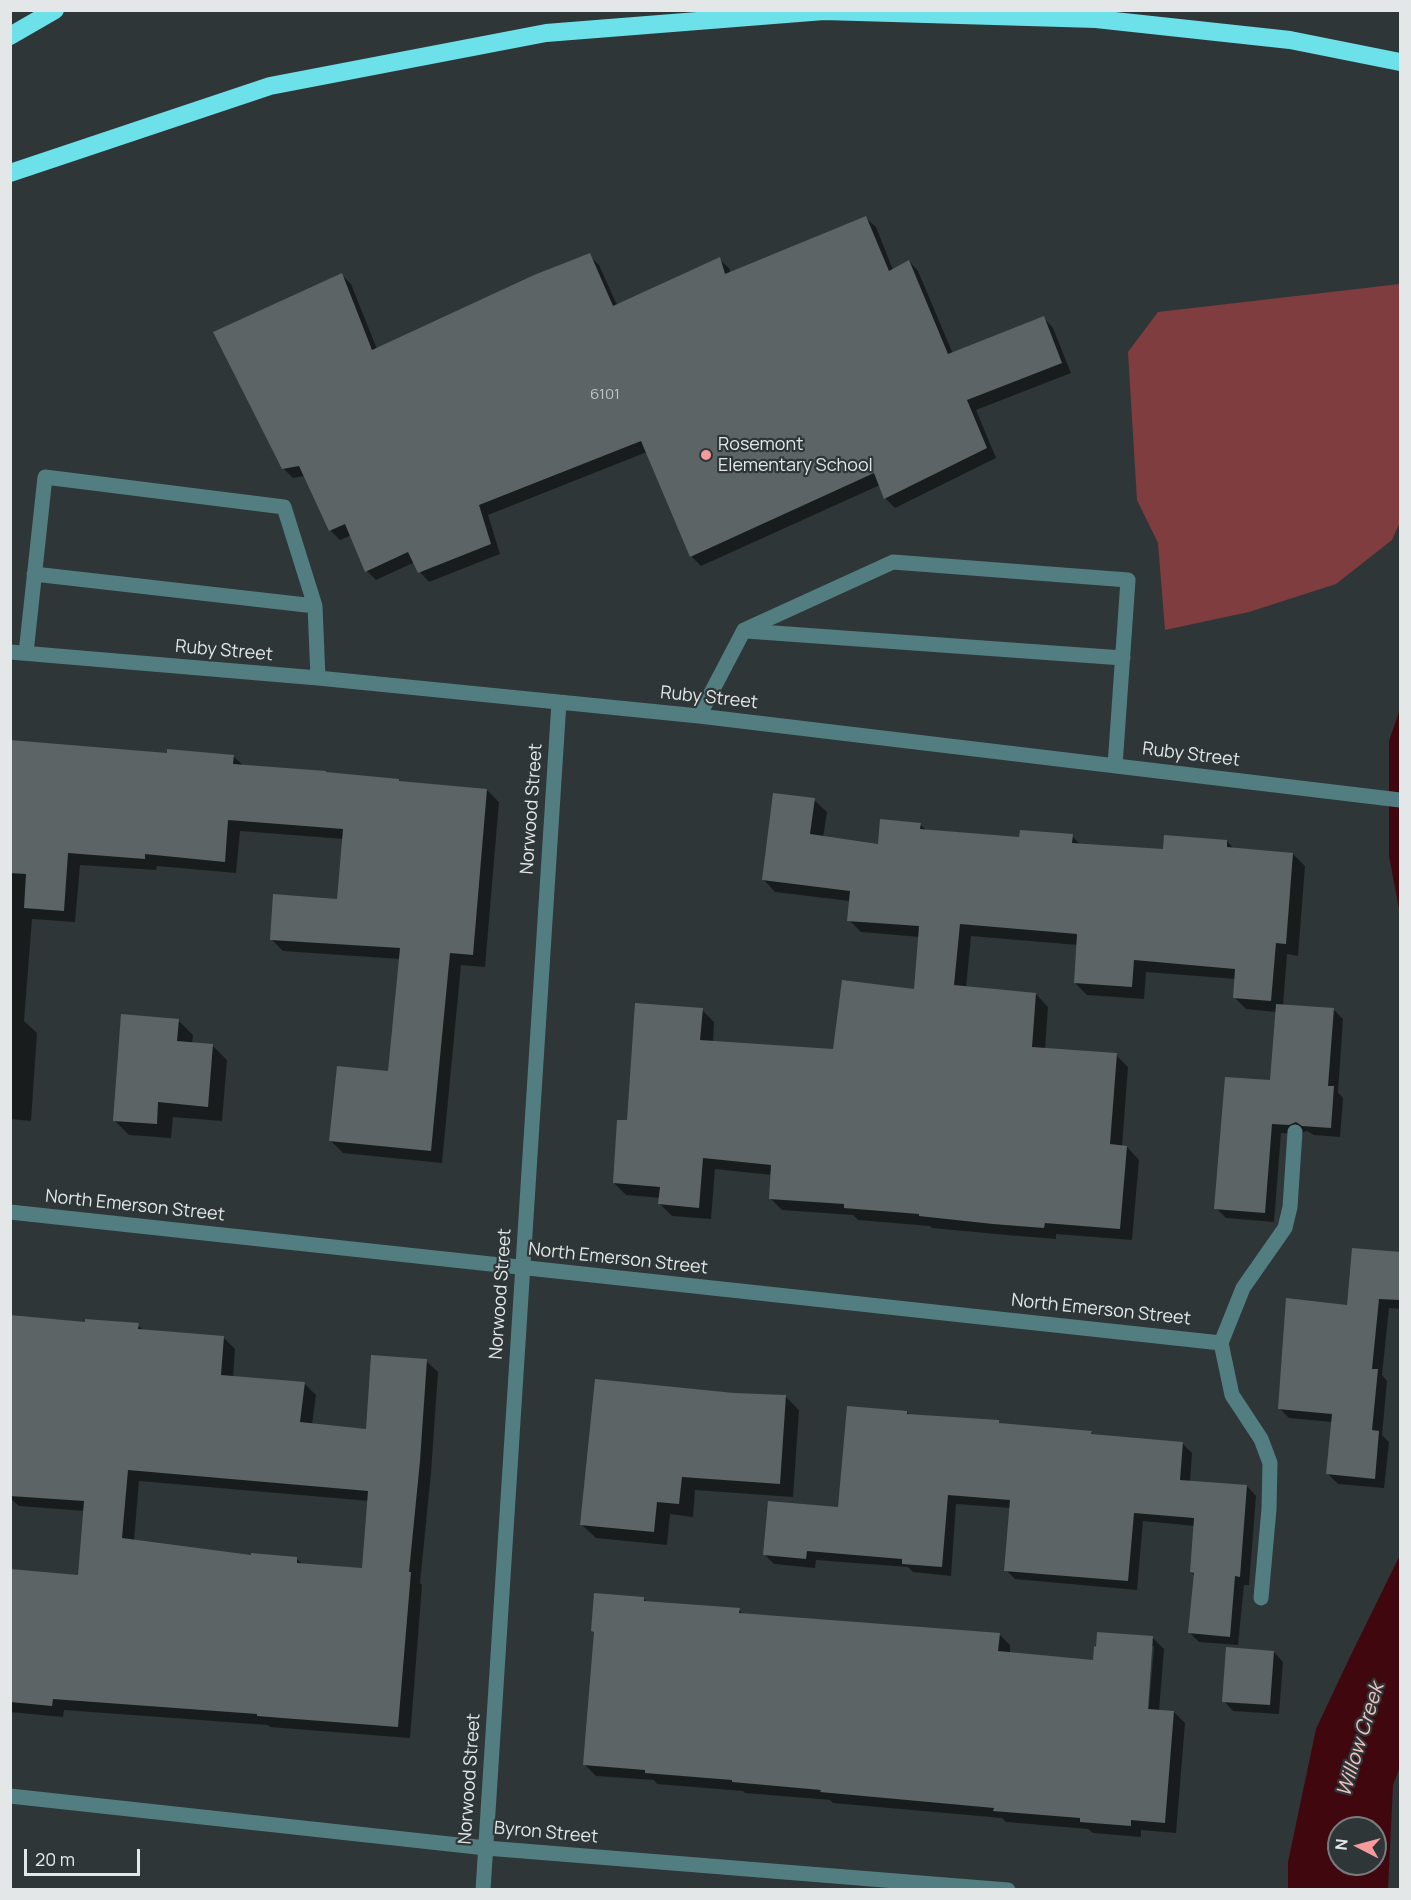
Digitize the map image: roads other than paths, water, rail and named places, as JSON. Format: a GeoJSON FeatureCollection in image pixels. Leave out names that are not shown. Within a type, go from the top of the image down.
{"type":"FeatureCollection","features":[{"type":"Feature","properties":{"kind":"highway"},"geometry":{"type":"LineString","coordinates":[[10,36],[55,10]]}},
{"type":"Feature","properties":{"kind":"highway"},"geometry":{"type":"LineString","coordinates":[[10,173],[270,86],[546,33],[812,11],[1096,19],[1290,40],[1401,62]]}},
{"type":"Feature","properties":{"kind":"street"},"geometry":{"type":"LineString","coordinates":[[18,653],[34,574],[45,477],[284,507],[315,606],[318,678]]}},
{"type":"Feature","properties":{"kind":"street"},"geometry":{"type":"LineString","coordinates":[[699,716],[744,630],[893,562],[1128,580],[1115,766]]}},
{"type":"Feature","properties":{"kind":"street"},"geometry":{"type":"LineString","coordinates":[[34,574],[315,606]]}},
{"type":"Feature","properties":{"kind":"street"},"geometry":{"type":"LineString","coordinates":[[744,630],[1123,658]]}},
{"type":"Feature","properties":{"kind":"street","name":"Ruby Street"},"geometry":{"type":"LineString","coordinates":[[18,653],[318,678],[699,716],[1401,800]]}},
{"type":"Feature","properties":{"kind":"street","name":"Norwood Street"},"geometry":{"type":"LineString","coordinates":[[483,1890],[559,702]]}},
{"type":"Feature","properties":{"kind":"street"},"geometry":{"type":"LineString","coordinates":[[1261,1598],[1269,1509],[1270,1463],[1261,1439],[1232,1395],[1221,1343],[1243,1288],[1285,1228],[1290,1207],[1295,1132]]}},
{"type":"Feature","properties":{"kind":"street","name":"North Emerson Street"},"geometry":{"type":"LineString","coordinates":[[10,1212],[1221,1343]]}},
{"type":"Feature","properties":{"kind":"street","name":"Byron Street"},"geometry":{"type":"LineString","coordinates":[[10,1796],[486,1848],[1008,1890]]}},
{"type":"Feature","properties":{"kind":"water"},"geometry":{"type":"Polygon","coordinates":[[[1400,709],[1400,914],[1389,856],[1389,741],[1400,709]]]}},
{"type":"Feature","properties":{"kind":"water","name":"Willow Creek"},"geometry":{"type":"Polygon","coordinates":[[[1400,1555],[1400,1767],[1393,1785],[1388,1889],[1288,1889],[1288,1862],[1316,1729],[1400,1555]]]}},
{"type":"Feature","properties":{"kind":"place","name":"Rosemont Elementary School"},"geometry":{"type":"Point","coordinates":[706,455]}}]}
